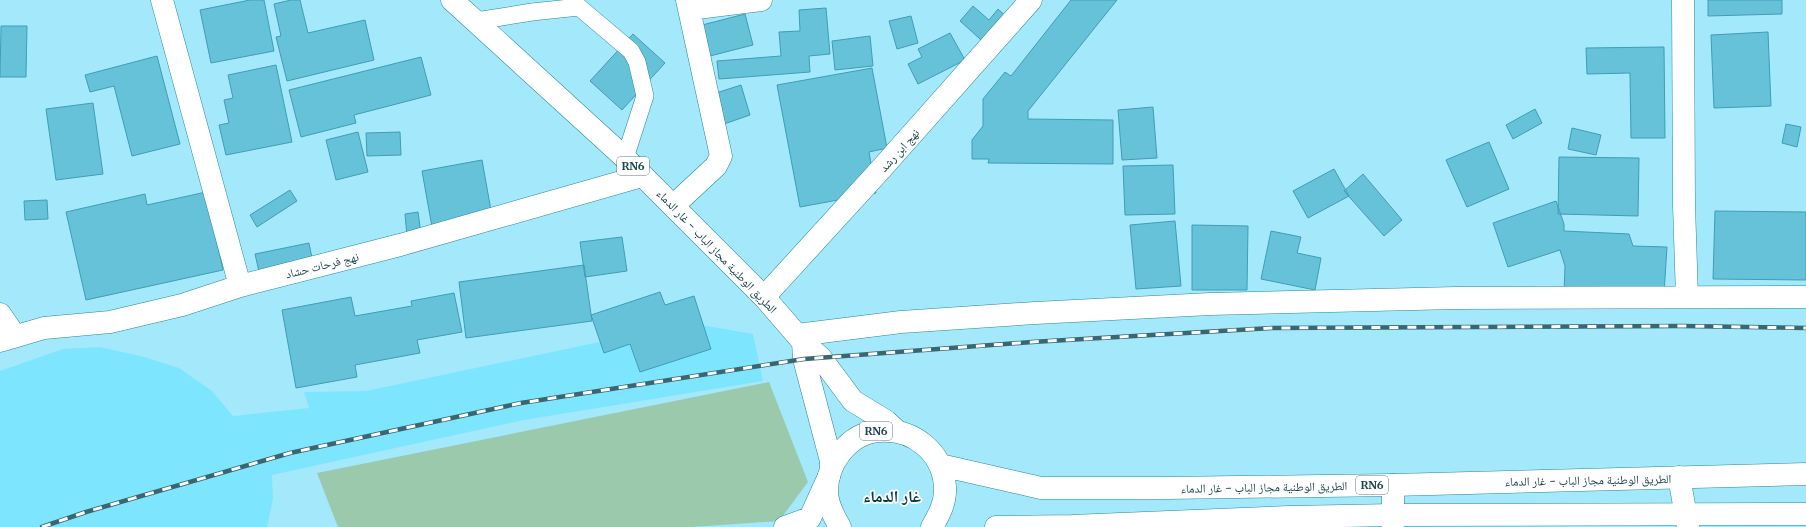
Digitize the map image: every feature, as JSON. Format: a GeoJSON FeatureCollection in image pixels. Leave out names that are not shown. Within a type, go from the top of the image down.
{"type":"FeatureCollection","features":[{"type":"Feature","properties":{"kind":"street"},"geometry":{"type":"LineString","coordinates":[[162,0],[240,286]]}},
{"type":"Feature","properties":{"kind":"street","name":"الطريق الوطنية مجاز الباب - غار الدماء"},"geometry":{"type":"LineString","coordinates":[[452,0],[625,158],[764,297],[800,339],[821,358],[853,401],[892,426]]}},
{"type":"Feature","properties":{"kind":"street"},"geometry":{"type":"LineString","coordinates":[[673,206],[716,166],[722,156],[688,4],[761,0]]}},
{"type":"Feature","properties":{"kind":"street","name":"نهج ابن رشد"},"geometry":{"type":"LineString","coordinates":[[764,297],[876,175],[1031,0]]}},
{"type":"Feature","properties":{"kind":"street"},"geometry":{"type":"LineString","coordinates":[[1683,0],[1684,205],[1687,297]]}},
{"type":"Feature","properties":{"kind":"street","name":"نهج فرحات حشاد"},"geometry":{"type":"LineString","coordinates":[[7,338],[44,328],[110,322],[182,305],[240,286],[400,245],[642,176]]}},
{"type":"Feature","properties":{"kind":"street"},"geometry":{"type":"LineString","coordinates":[[800,339],[909,322],[1035,313],[1210,304],[1456,298],[1806,297]]}},
{"type":"Feature","properties":{"kind":"street"},"geometry":{"type":"LineString","coordinates":[[0,314],[7,338]]}},
{"type":"Feature","properties":{"kind":"street","name":"RN6"},"geometry":{"type":"LineString","coordinates":[[800,339],[831,461],[827,494],[831,511],[840,527]]}},
{"type":"Feature","properties":{"kind":"street","name":"RN6"},"geometry":{"type":"LineString","coordinates":[[830,472],[842,450],[858,438],[892,426],[916,438],[930,450],[940,465],[946,488],[942,510],[932,527]]}},
{"type":"Feature","properties":{"kind":"street","name":"الطريق الوطنية مجاز الباب - غار الدماء"},"geometry":{"type":"LineString","coordinates":[[940,465],[1041,488],[1393,485],[1806,474]]}},
{"type":"Feature","properties":{"kind":"street"},"geometry":{"type":"LineString","coordinates":[[785,527],[810,518],[830,472]]}},
{"type":"Feature","properties":{"kind":"street"},"geometry":{"type":"LineString","coordinates":[[1679,477],[1687,521]]}},
{"type":"Feature","properties":{"kind":"street"},"geometry":{"type":"LineString","coordinates":[[1393,485],[1394,521]]}},
{"type":"Feature","properties":{"kind":"street"},"geometry":{"type":"LineString","coordinates":[[996,527],[1072,527],[1289,517],[1394,521],[1687,521],[1806,514]]}},
{"type":"Feature","properties":{"kind":"lane"},"geometry":{"type":"LineString","coordinates":[[476,22],[532,12],[579,7],[632,51],[637,62],[645,96],[625,158]]}},
{"type":"Feature","properties":{"kind":"shaded area"},"geometry":{"type":"Polygon","coordinates":[[[690,323],[753,334],[763,381],[524,420],[272,475],[273,499],[267,527],[0,527],[0,371],[63,349],[100,347],[144,357],[179,368],[212,391],[233,416],[309,408],[304,392],[366,391],[690,323]]]}},
{"type":"Feature","properties":{"kind":"green space"},"geometry":{"type":"Polygon","coordinates":[[[769,382],[808,482],[779,521],[692,527],[338,527],[317,473],[769,382]]]}},
{"type":"Feature","properties":{"kind":"building"},"geometry":{"type":"Polygon","coordinates":[[[250,0],[264,0],[274,51],[211,63],[200,10],[250,0]]]}},
{"type":"Feature","properties":{"kind":"building"},"geometry":{"type":"Polygon","coordinates":[[[291,0],[300,0],[308,33],[365,20],[374,60],[287,81],[276,37],[281,36],[274,4],[291,0]]]}},
{"type":"Feature","properties":{"kind":"building"},"geometry":{"type":"Polygon","coordinates":[[[1071,0],[1117,0],[1028,111],[1028,119],[1113,120],[1113,164],[988,163],[989,159],[972,159],[972,140],[983,126],[983,99],[1005,72],[1011,76],[1071,0]]]}},
{"type":"Feature","properties":{"kind":"building"},"geometry":{"type":"Polygon","coordinates":[[[1708,0],[1782,0],[1782,14],[1708,16],[1708,0]]]}},
{"type":"Feature","properties":{"kind":"building"},"geometry":{"type":"Polygon","coordinates":[[[973,6],[989,20],[998,9],[1013,23],[990,48],[960,21],[973,6]]]}},
{"type":"Feature","properties":{"kind":"building"},"geometry":{"type":"Polygon","coordinates":[[[826,8],[830,54],[809,56],[810,72],[719,79],[717,61],[781,56],[779,32],[800,31],[799,10],[826,8]]]}},
{"type":"Feature","properties":{"kind":"building"},"geometry":{"type":"Polygon","coordinates":[[[745,14],[753,45],[710,56],[702,25],[745,14]]]}},
{"type":"Feature","properties":{"kind":"building"},"geometry":{"type":"Polygon","coordinates":[[[911,16],[918,43],[897,49],[889,21],[911,16]]]}},
{"type":"Feature","properties":{"kind":"building"},"geometry":{"type":"Polygon","coordinates":[[[1,26],[27,26],[26,77],[0,77],[1,26]]]}},
{"type":"Feature","properties":{"kind":"building"},"geometry":{"type":"Polygon","coordinates":[[[1768,32],[1771,106],[1714,108],[1711,35],[1768,32]]]}},
{"type":"Feature","properties":{"kind":"building"},"geometry":{"type":"Polygon","coordinates":[[[950,33],[965,60],[918,84],[908,64],[922,57],[918,49],[950,33]]]}},
{"type":"Feature","properties":{"kind":"building"},"geometry":{"type":"Polygon","coordinates":[[[633,34],[665,63],[622,110],[590,81],[633,34]]]}},
{"type":"Feature","properties":{"kind":"building"},"geometry":{"type":"Polygon","coordinates":[[[870,36],[873,66],[835,70],[832,41],[870,36]]]}},
{"type":"Feature","properties":{"kind":"building"},"geometry":{"type":"Polygon","coordinates":[[[1664,47],[1665,138],[1631,138],[1630,73],[1587,74],[1586,48],[1664,47]]]}},
{"type":"Feature","properties":{"kind":"building"},"geometry":{"type":"Polygon","coordinates":[[[157,56],[180,144],[132,156],[114,86],[90,92],[85,75],[157,56]]]}},
{"type":"Feature","properties":{"kind":"building"},"geometry":{"type":"Polygon","coordinates":[[[421,57],[431,95],[354,115],[356,123],[301,137],[289,90],[421,57]]]}},
{"type":"Feature","properties":{"kind":"building"},"geometry":{"type":"Polygon","coordinates":[[[276,65],[292,142],[226,155],[219,125],[229,123],[224,100],[233,98],[228,75],[276,65]]]}},
{"type":"Feature","properties":{"kind":"building"},"geometry":{"type":"Polygon","coordinates":[[[872,68],[887,148],[869,152],[876,193],[800,207],[777,85],[872,68]]]}},
{"type":"Feature","properties":{"kind":"building"},"geometry":{"type":"Polygon","coordinates":[[[741,85],[750,115],[724,124],[713,94],[741,85]]]}},
{"type":"Feature","properties":{"kind":"building"},"geometry":{"type":"Polygon","coordinates":[[[93,103],[103,174],[56,180],[46,109],[93,103]]]}},
{"type":"Feature","properties":{"kind":"building"},"geometry":{"type":"Polygon","coordinates":[[[1153,107],[1157,158],[1122,160],[1118,110],[1153,107]]]}},
{"type":"Feature","properties":{"kind":"building"},"geometry":{"type":"Polygon","coordinates":[[[1535,109],[1542,123],[1513,139],[1506,125],[1535,109]]]}},
{"type":"Feature","properties":{"kind":"building"},"geometry":{"type":"Polygon","coordinates":[[[1786,124],[1801,127],[1797,147],[1782,143],[1786,124]]]}},
{"type":"Feature","properties":{"kind":"building"},"geometry":{"type":"Polygon","coordinates":[[[1572,128],[1601,135],[1596,155],[1568,149],[1572,128]]]}},
{"type":"Feature","properties":{"kind":"building"},"geometry":{"type":"Polygon","coordinates":[[[358,132],[368,172],[336,180],[326,140],[358,132]]]}},
{"type":"Feature","properties":{"kind":"building"},"geometry":{"type":"Polygon","coordinates":[[[400,132],[401,155],[367,156],[366,133],[400,132]]]}},
{"type":"Feature","properties":{"kind":"building"},"geometry":{"type":"Polygon","coordinates":[[[1489,142],[1509,189],[1467,207],[1446,160],[1489,142]]]}},
{"type":"Feature","properties":{"kind":"building"},"geometry":{"type":"Polygon","coordinates":[[[1559,157],[1639,158],[1638,216],[1558,214],[1559,157]]]}},
{"type":"Feature","properties":{"kind":"building"},"geometry":{"type":"Polygon","coordinates":[[[482,160],[492,216],[432,227],[422,171],[482,160]]]}},
{"type":"Feature","properties":{"kind":"building"},"geometry":{"type":"Polygon","coordinates":[[[1173,165],[1175,214],[1125,215],[1123,166],[1173,165]]]}},
{"type":"Feature","properties":{"kind":"building"},"geometry":{"type":"Polygon","coordinates":[[[1334,169],[1349,196],[1308,218],[1293,191],[1334,169]]]}},
{"type":"Feature","properties":{"kind":"building"},"geometry":{"type":"Polygon","coordinates":[[[1363,174],[1402,220],[1384,236],[1344,191],[1363,174]]]}},
{"type":"Feature","properties":{"kind":"building"},"geometry":{"type":"Polygon","coordinates":[[[290,190],[297,201],[257,227],[250,215],[290,190]]]}},
{"type":"Feature","properties":{"kind":"building"},"geometry":{"type":"Polygon","coordinates":[[[206,192],[223,270],[86,300],[66,212],[145,194],[147,205],[206,192]]]}},
{"type":"Feature","properties":{"kind":"building"},"geometry":{"type":"Polygon","coordinates":[[[47,200],[48,219],[25,220],[24,201],[47,200]]]}},
{"type":"Feature","properties":{"kind":"building"},"geometry":{"type":"Polygon","coordinates":[[[1556,201],[1564,224],[1564,231],[1629,234],[1633,246],[1667,247],[1664,294],[1564,294],[1565,266],[1560,250],[1508,267],[1493,223],[1556,201]]]}},
{"type":"Feature","properties":{"kind":"building"},"geometry":{"type":"Polygon","coordinates":[[[1715,211],[1806,212],[1806,280],[1713,279],[1715,211]]]}},
{"type":"Feature","properties":{"kind":"building"},"geometry":{"type":"Polygon","coordinates":[[[418,212],[421,234],[407,236],[405,214],[418,212]]]}},
{"type":"Feature","properties":{"kind":"building"},"geometry":{"type":"Polygon","coordinates":[[[1175,221],[1181,286],[1136,289],[1130,225],[1175,221]]]}},
{"type":"Feature","properties":{"kind":"building"},"geometry":{"type":"Polygon","coordinates":[[[1192,225],[1248,226],[1247,290],[1192,290],[1192,225]]]}},
{"type":"Feature","properties":{"kind":"building"},"geometry":{"type":"Polygon","coordinates":[[[1271,231],[1301,237],[1297,253],[1321,258],[1315,290],[1261,279],[1271,231]]]}},
{"type":"Feature","properties":{"kind":"building"},"geometry":{"type":"Polygon","coordinates":[[[622,237],[627,271],[585,277],[580,242],[622,237]]]}},
{"type":"Feature","properties":{"kind":"building"},"geometry":{"type":"Polygon","coordinates":[[[309,243],[315,273],[262,285],[255,254],[309,243]]]}},
{"type":"Feature","properties":{"kind":"building"},"geometry":{"type":"Polygon","coordinates":[[[584,265],[592,321],[466,338],[459,282],[584,265]]]}},
{"type":"Feature","properties":{"kind":"building"},"geometry":{"type":"Polygon","coordinates":[[[660,292],[665,305],[694,296],[711,349],[640,372],[630,344],[604,353],[591,315],[660,292]]]}},
{"type":"Feature","properties":{"kind":"building"},"geometry":{"type":"Polygon","coordinates":[[[454,293],[462,332],[417,340],[420,353],[355,365],[357,377],[296,388],[282,310],[351,297],[355,316],[412,306],[411,301],[454,293]]]}},
{"type":"Feature","properties":{"kind":"railway"},"geometry":{"type":"LineString","coordinates":[[42,527],[86,512],[290,453],[521,403],[804,359],[1032,342],[1272,328],[1682,326],[1806,328]]}},
{"type":"Feature","properties":{"kind":"district","name":"غار الدماء"},"geometry":{"type":"Point","coordinates":[892,496]}}]}
